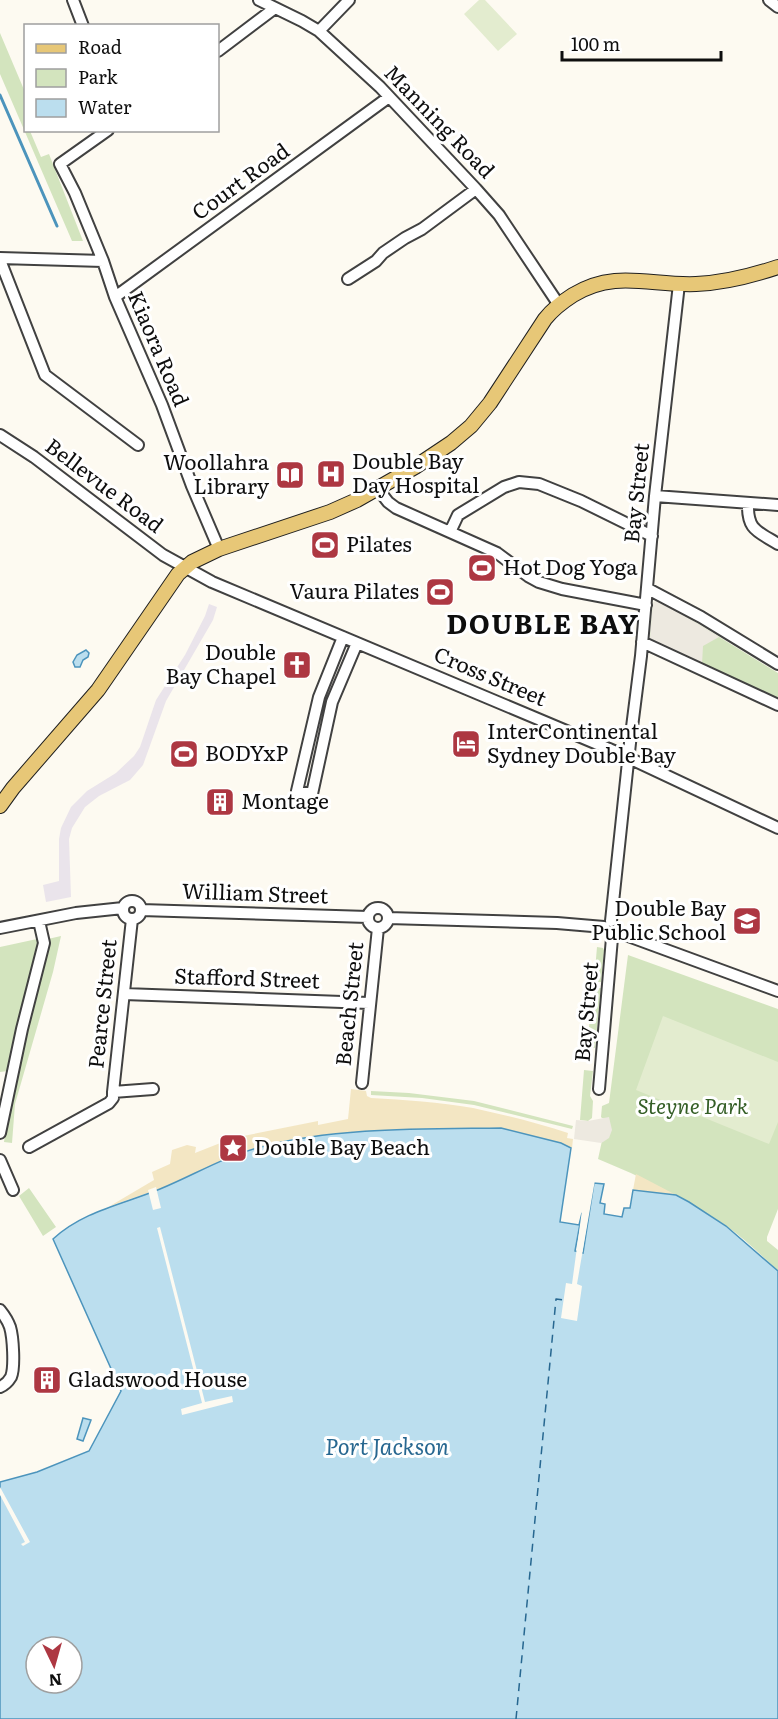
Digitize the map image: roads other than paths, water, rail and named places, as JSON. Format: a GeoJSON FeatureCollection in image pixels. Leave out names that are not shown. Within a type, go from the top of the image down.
{"type":"FeatureCollection","features":[{"type":"Feature","properties":{"kind":"main road"},"geometry":{"type":"LineString","coordinates":[[0,806],[98,690],[184,567],[219,549],[330,512],[357,500],[438,452],[471,426],[490,403],[545,319],[559,305],[600,283],[625,280],[680,284],[723,281],[778,267]]}},
{"type":"Feature","properties":{"kind":"street"},"geometry":{"type":"LineString","coordinates":[[73,0],[82,24]]}},
{"type":"Feature","properties":{"kind":"street","name":"Manning Road"},"geometry":{"type":"LineString","coordinates":[[259,0],[319,31],[390,97],[499,215],[559,305]]}},
{"type":"Feature","properties":{"kind":"street"},"geometry":{"type":"LineString","coordinates":[[319,31],[349,0]]}},
{"type":"Feature","properties":{"kind":"street"},"geometry":{"type":"LineString","coordinates":[[769,0],[778,7]]}},
{"type":"Feature","properties":{"kind":"street"},"geometry":{"type":"LineString","coordinates":[[219,50],[275,8]]}},
{"type":"Feature","properties":{"kind":"street","name":"Court Road"},"geometry":{"type":"LineString","coordinates":[[115,297],[390,97]]}},
{"type":"Feature","properties":{"kind":"street","name":"Kiaora Road"},"geometry":{"type":"LineString","coordinates":[[105,132],[60,164],[103,261],[115,297],[219,549]]}},
{"type":"Feature","properties":{"kind":"street"},"geometry":{"type":"LineString","coordinates":[[348,279],[476,189]]}},
{"type":"Feature","properties":{"kind":"street"},"geometry":{"type":"LineString","coordinates":[[103,261],[0,259],[45,375],[138,445]]}},
{"type":"Feature","properties":{"kind":"street","name":"Bay Street"},"geometry":{"type":"LineString","coordinates":[[608,924],[629,758],[648,589],[655,496],[680,284]]}},
{"type":"Feature","properties":{"kind":"street","name":"Bellevue Road"},"geometry":{"type":"LineString","coordinates":[[0,435],[34,456],[163,555],[184,567]]}},
{"type":"Feature","properties":{"kind":"street"},"geometry":{"type":"LineString","coordinates":[[450,532],[458,515],[480,501],[512,483],[532,482],[570,496],[652,536]]}},
{"type":"Feature","properties":{"kind":"street"},"geometry":{"type":"LineString","coordinates":[[378,489],[396,508],[498,553],[539,582],[562,589],[646,605]]}},
{"type":"Feature","properties":{"kind":"street"},"geometry":{"type":"LineString","coordinates":[[655,496],[778,505]]}},
{"type":"Feature","properties":{"kind":"street"},"geometry":{"type":"LineString","coordinates":[[748,503],[749,520],[752,526],[778,544]]}},
{"type":"Feature","properties":{"kind":"street","name":"Cross Street"},"geometry":{"type":"LineString","coordinates":[[184,567],[212,582],[629,758],[778,828]]}},
{"type":"Feature","properties":{"kind":"street"},"geometry":{"type":"LineString","coordinates":[[648,589],[701,617],[778,664]]}},
{"type":"Feature","properties":{"kind":"street"},"geometry":{"type":"LineString","coordinates":[[344,637],[318,700],[297,790],[312,794],[332,704],[357,643]]}},
{"type":"Feature","properties":{"kind":"street"},"geometry":{"type":"LineString","coordinates":[[642,642],[778,705]]}},
{"type":"Feature","properties":{"kind":"street"},"geometry":{"type":"LineString","coordinates":[[318,700],[332,704]]}},
{"type":"Feature","properties":{"kind":"street"},"geometry":{"type":"LineString","coordinates":[[303,763],[318,766]]}},
{"type":"Feature","properties":{"kind":"street"},"geometry":{"type":"LineString","coordinates":[[0,928],[76,913],[123,908],[128,902],[134,901],[139,904],[141,910],[139,916],[132,919],[125,917],[123,908]]}},
{"type":"Feature","properties":{"kind":"street"},"geometry":{"type":"LineString","coordinates":[[378,908],[385,911],[388,918],[385,925],[378,928],[369,923],[368,917],[372,910],[378,908]]}},
{"type":"Feature","properties":{"kind":"street","name":"William Street"},"geometry":{"type":"LineString","coordinates":[[141,910],[368,917]]}},
{"type":"Feature","properties":{"kind":"street"},"geometry":{"type":"LineString","coordinates":[[388,918],[618,923],[621,928],[616,936],[778,990]]}},
{"type":"Feature","properties":{"kind":"street","name":"Pearce Street"},"geometry":{"type":"LineString","coordinates":[[113,1092],[132,919]]}},
{"type":"Feature","properties":{"kind":"street"},"geometry":{"type":"LineString","coordinates":[[0,935],[34,922]]}},
{"type":"Feature","properties":{"kind":"street"},"geometry":{"type":"LineString","coordinates":[[0,1133],[22,1029],[44,943],[34,922]]}},
{"type":"Feature","properties":{"kind":"street","name":"Beach Street"},"geometry":{"type":"LineString","coordinates":[[362,1083],[378,928]]}},
{"type":"Feature","properties":{"kind":"street","name":"Bay Street"},"geometry":{"type":"LineString","coordinates":[[599,1089],[616,936]]}},
{"type":"Feature","properties":{"kind":"street","name":"Stafford Street"},"geometry":{"type":"LineString","coordinates":[[124,994],[369,1003]]}},
{"type":"Feature","properties":{"kind":"street"},"geometry":{"type":"LineString","coordinates":[[29,1147],[110,1102],[113,1092],[153,1089]]}},
{"type":"Feature","properties":{"kind":"street"},"geometry":{"type":"LineString","coordinates":[[0,1160],[13,1190]]}},
{"type":"Feature","properties":{"kind":"street"},"geometry":{"type":"LineString","coordinates":[[0,1310],[12,1333],[12,1369],[10,1378],[0,1387]]}},
{"type":"Feature","properties":{"kind":"water"},"geometry":{"type":"Polygon","coordinates":[[[86,650],[89,653],[88,657],[83,660],[80,667],[75,667],[73,662],[77,655],[86,650]]]}},
{"type":"Feature","properties":{"kind":"water","name":"Port Jackson"},"geometry":{"type":"Polygon","coordinates":[[[501,1128],[561,1143],[571,1148],[560,1222],[579,1225],[582,1213],[575,1251],[583,1253],[594,1183],[604,1184],[600,1203],[605,1204],[604,1214],[622,1217],[624,1208],[630,1208],[633,1190],[676,1195],[726,1226],[778,1271],[778,1719],[0,1719],[0,1482],[37,1472],[89,1451],[121,1391],[53,1239],[77,1221],[104,1209],[160,1189],[235,1155],[261,1147],[290,1140],[349,1132],[501,1128]]]}},
{"type":"Feature","properties":{"kind":"water"},"geometry":{"type":"Polygon","coordinates":[[[83,1418],[91,1420],[83,1441],[77,1439],[83,1418]]]}},
{"type":"Feature","properties":{"kind":"waterway"},"geometry":{"type":"LineString","coordinates":[[0,95],[57,226]]}},
{"type":"Feature","properties":{"kind":"place","name":"Double Bay Day Hospital"},"geometry":{"type":"Point","coordinates":[331,474]}},
{"type":"Feature","properties":{"kind":"place","name":"Woollahra Library"},"geometry":{"type":"Point","coordinates":[290,475]}},
{"type":"Feature","properties":{"kind":"place","name":"Pilates"},"geometry":{"type":"Point","coordinates":[325,545]}},
{"type":"Feature","properties":{"kind":"place","name":"Hot Dog Yoga"},"geometry":{"type":"Point","coordinates":[482,568]}},
{"type":"Feature","properties":{"kind":"place","name":"Vaura Pilates"},"geometry":{"type":"Point","coordinates":[440,592]}},
{"type":"Feature","properties":{"kind":"place","name":"Double Bay Chapel"},"geometry":{"type":"Point","coordinates":[297,665]}},
{"type":"Feature","properties":{"kind":"place","name":"InterContinental Sydney Double Bay"},"geometry":{"type":"Point","coordinates":[466,744]}},
{"type":"Feature","properties":{"kind":"place","name":"BODYxP"},"geometry":{"type":"Point","coordinates":[184,754]}},
{"type":"Feature","properties":{"kind":"place","name":"Montage"},"geometry":{"type":"Point","coordinates":[220,802]}},
{"type":"Feature","properties":{"kind":"place","name":"Double Bay Public School"},"geometry":{"type":"Point","coordinates":[747,921]}},
{"type":"Feature","properties":{"kind":"place","name":"Double Bay Beach"},"geometry":{"type":"Point","coordinates":[233,1148]}},
{"type":"Feature","properties":{"kind":"place","name":"Gladswood House"},"geometry":{"type":"Point","coordinates":[47,1380]}},
{"type":"Feature","properties":{"kind":"district","name":"DOUBLE BAY"},"geometry":{"type":"Point","coordinates":[543,625]}},
{"type":"Feature","properties":{"kind":"park label","name":"Steyne Park"},"geometry":{"type":"Point","coordinates":[693,1107]}}]}
